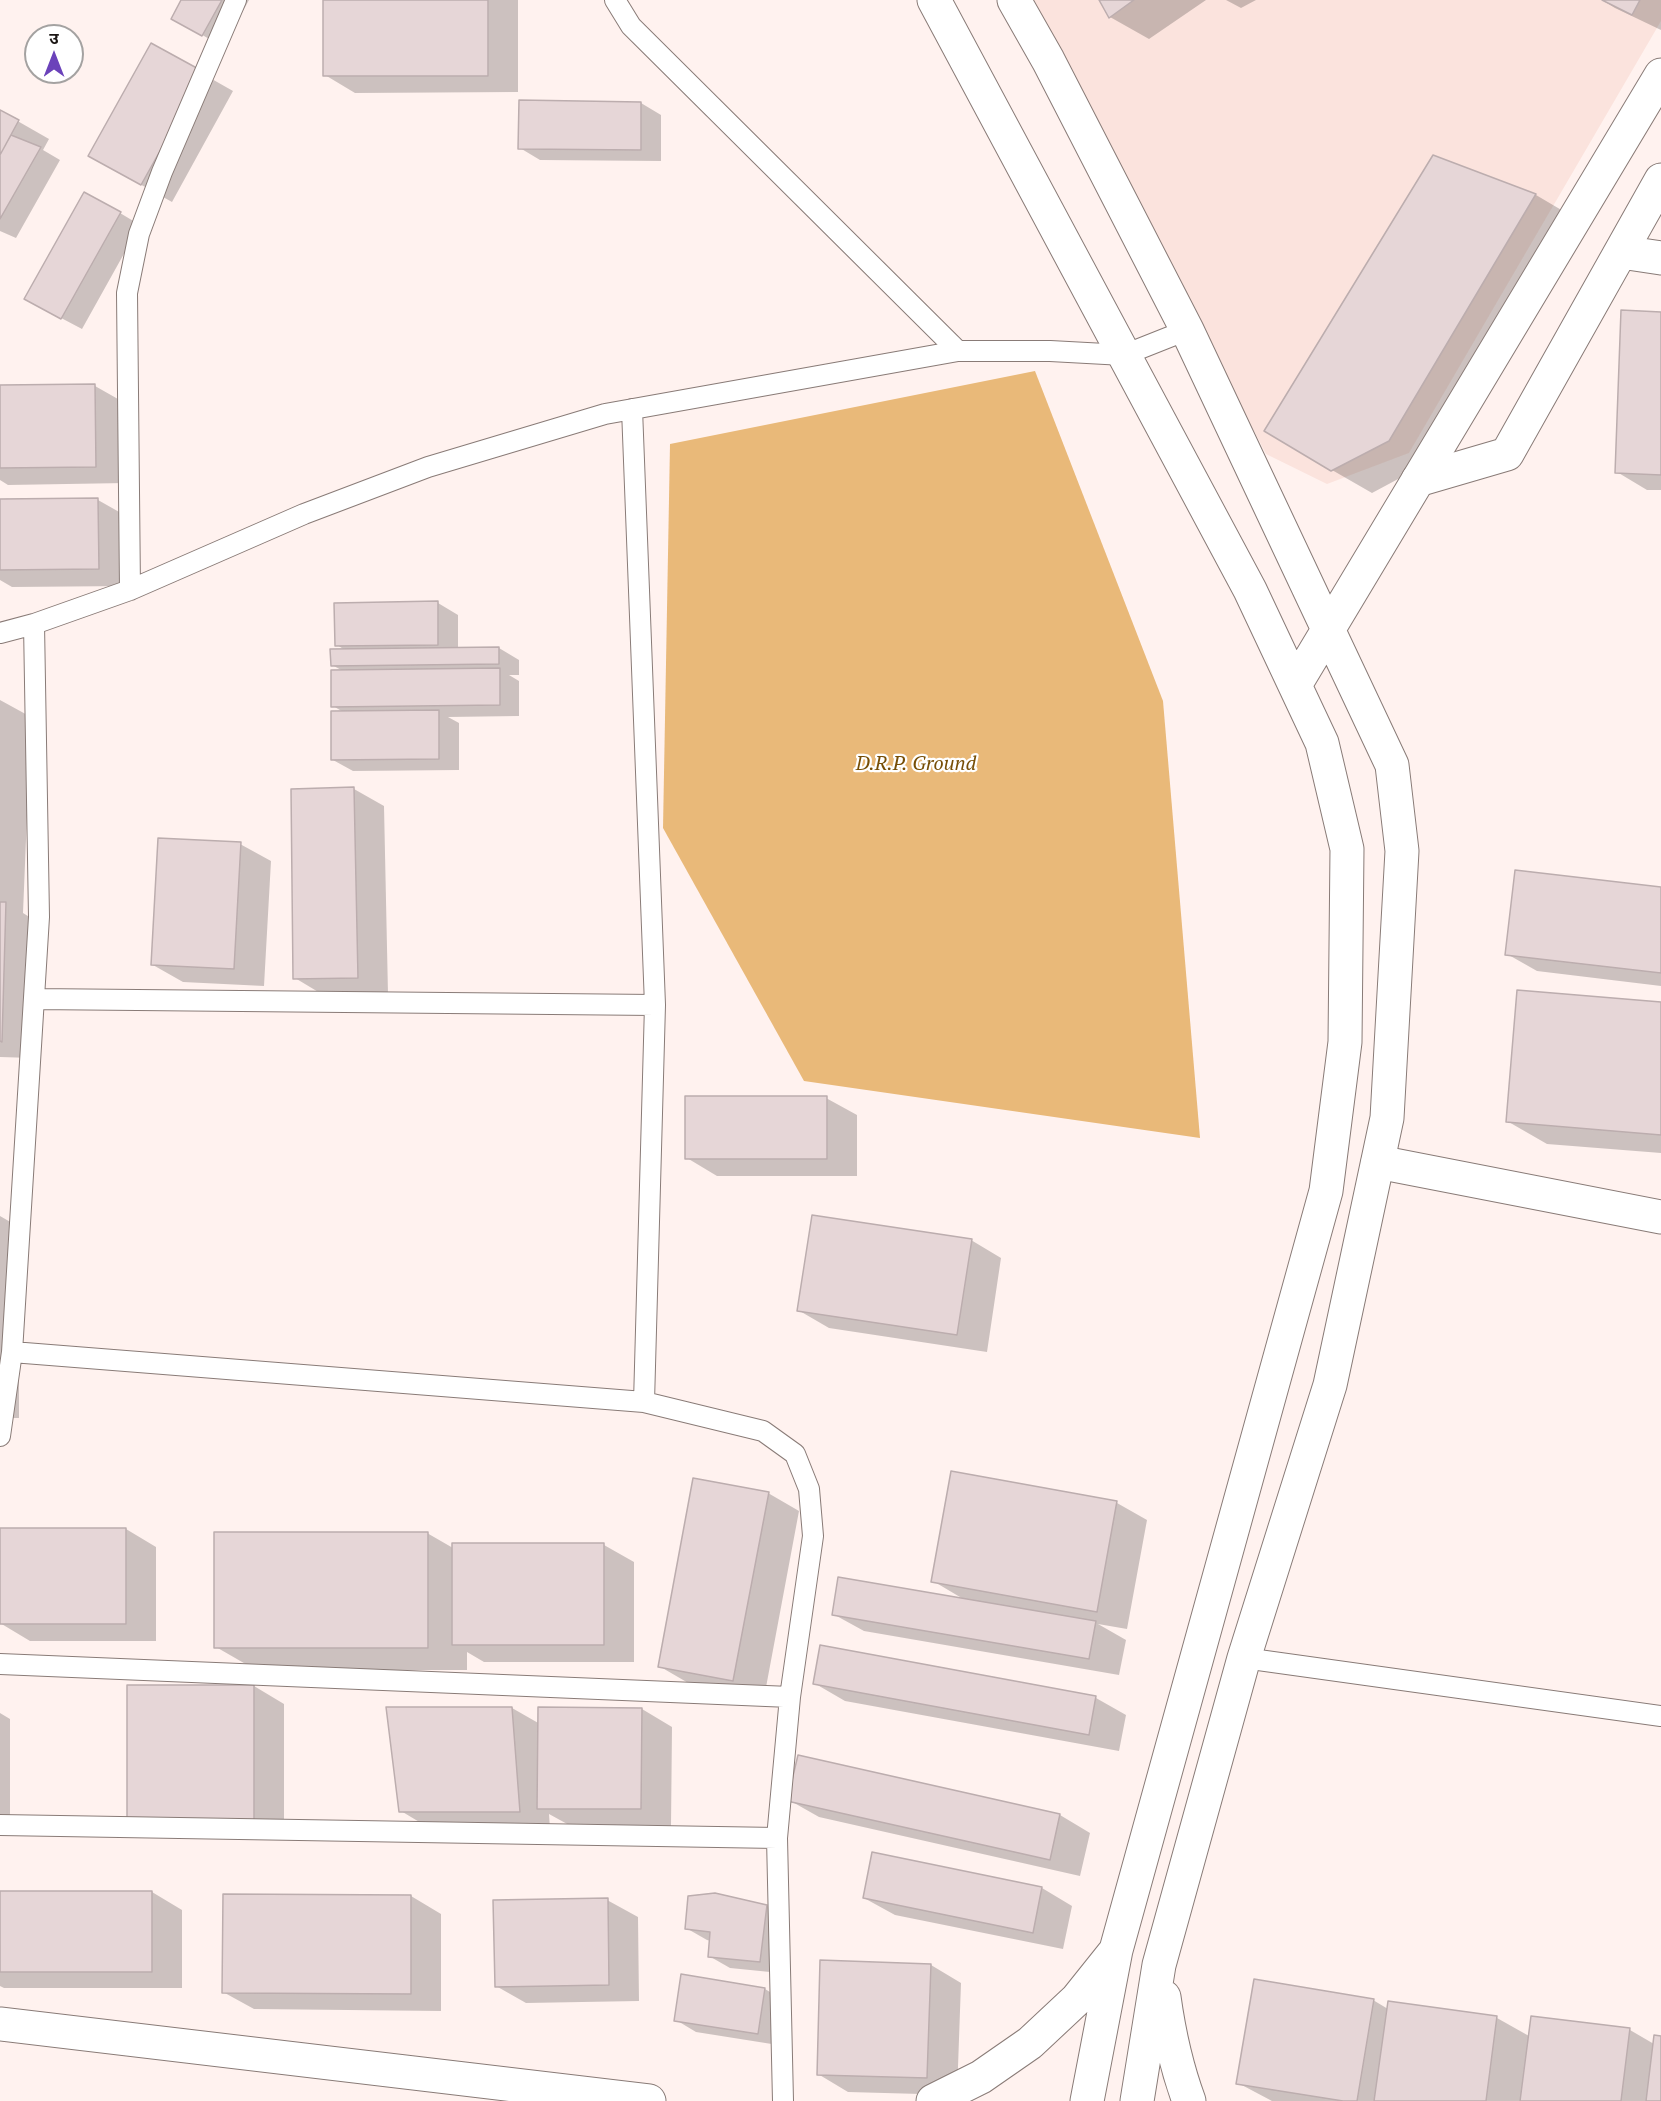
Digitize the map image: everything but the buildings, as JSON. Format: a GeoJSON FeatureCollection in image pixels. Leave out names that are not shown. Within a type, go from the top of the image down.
{"type":"FeatureCollection","features":[{"type":"Feature","properties":{"kind":"main road"},"geometry":{"type":"LineString","coordinates":[[934,0],[1250,590],[1322,743],[1347,849],[1345,1042],[1326,1191],[1116,1950],[1087,2101]]}},
{"type":"Feature","properties":{"kind":"main road"},"geometry":{"type":"LineString","coordinates":[[1014,0],[1048,60],[1187,330],[1392,765],[1402,851],[1388,1118],[1330,1385],[1244,1658],[1159,1965],[1137,2101]]}},
{"type":"Feature","properties":{"kind":"main road"},"geometry":{"type":"LineString","coordinates":[[1295,685],[1661,75]]}},
{"type":"Feature","properties":{"kind":"main road"},"geometry":{"type":"LineString","coordinates":[[1418,480],[1508,454],[1661,180]]}},
{"type":"Feature","properties":{"kind":"main road"},"geometry":{"type":"LineString","coordinates":[[1621,252],[1661,258]]}},
{"type":"Feature","properties":{"kind":"main road"},"geometry":{"type":"LineString","coordinates":[[1378,1162],[1661,1218]]}},
{"type":"Feature","properties":{"kind":"main road"},"geometry":{"type":"LineString","coordinates":[[933,2101],[981,2077],[1030,2043],[1077,1999],[1116,1950]]}},
{"type":"Feature","properties":{"kind":"main road"},"geometry":{"type":"LineString","coordinates":[[1159,1965],[1169,2036],[1177,2070],[1189,2101]]}},
{"type":"Feature","properties":{"kind":"main road"},"geometry":{"type":"LineString","coordinates":[[0,2024],[649,2101]]}},
{"type":"Feature","properties":{"kind":"lane"},"geometry":{"type":"LineString","coordinates":[[130,590],[128,293],[139,234],[162,172],[236,0]]}},
{"type":"Feature","properties":{"kind":"lane"},"geometry":{"type":"LineString","coordinates":[[615,0],[631,26],[958,351]]}},
{"type":"Feature","properties":{"kind":"lane"},"geometry":{"type":"LineString","coordinates":[[0,633],[34,624],[130,590],[304,514],[428,467],[564,426],[632,409],[958,351],[1050,351],[1124,355],[1187,330]]}},
{"type":"Feature","properties":{"kind":"lane"},"geometry":{"type":"LineString","coordinates":[[632,409],[655,1005],[644,1401]]}},
{"type":"Feature","properties":{"kind":"lane"},"geometry":{"type":"LineString","coordinates":[[0,1436],[12,1352],[39,917],[34,624]]}},
{"type":"Feature","properties":{"kind":"lane"},"geometry":{"type":"LineString","coordinates":[[34,999],[655,1005]]}},
{"type":"Feature","properties":{"kind":"lane"},"geometry":{"type":"LineString","coordinates":[[12,1352],[644,1401],[763,1431],[795,1454],[809,1489],[813,1536],[790,1697],[777,1838],[783,2101]]}},
{"type":"Feature","properties":{"kind":"lane"},"geometry":{"type":"LineString","coordinates":[[1244,1658],[1661,1716]]}},
{"type":"Feature","properties":{"kind":"lane"},"geometry":{"type":"LineString","coordinates":[[0,1664],[790,1697]]}},
{"type":"Feature","properties":{"kind":"lane"},"geometry":{"type":"LineString","coordinates":[[0,1825],[777,1838]]}},
{"type":"Feature","properties":{"kind":"shaded area"},"geometry":{"type":"Polygon","coordinates":[[[1028,0],[1661,0],[1661,21],[1409,453],[1327,484],[1266,454],[1028,0]]]}},
{"type":"Feature","properties":{"kind":"green space","name":"D.R.P. Ground"},"geometry":{"type":"Polygon","coordinates":[[[1035,371],[1163,701],[1200,1138],[804,1081],[663,828],[670,444],[1035,371]]]}}]}
